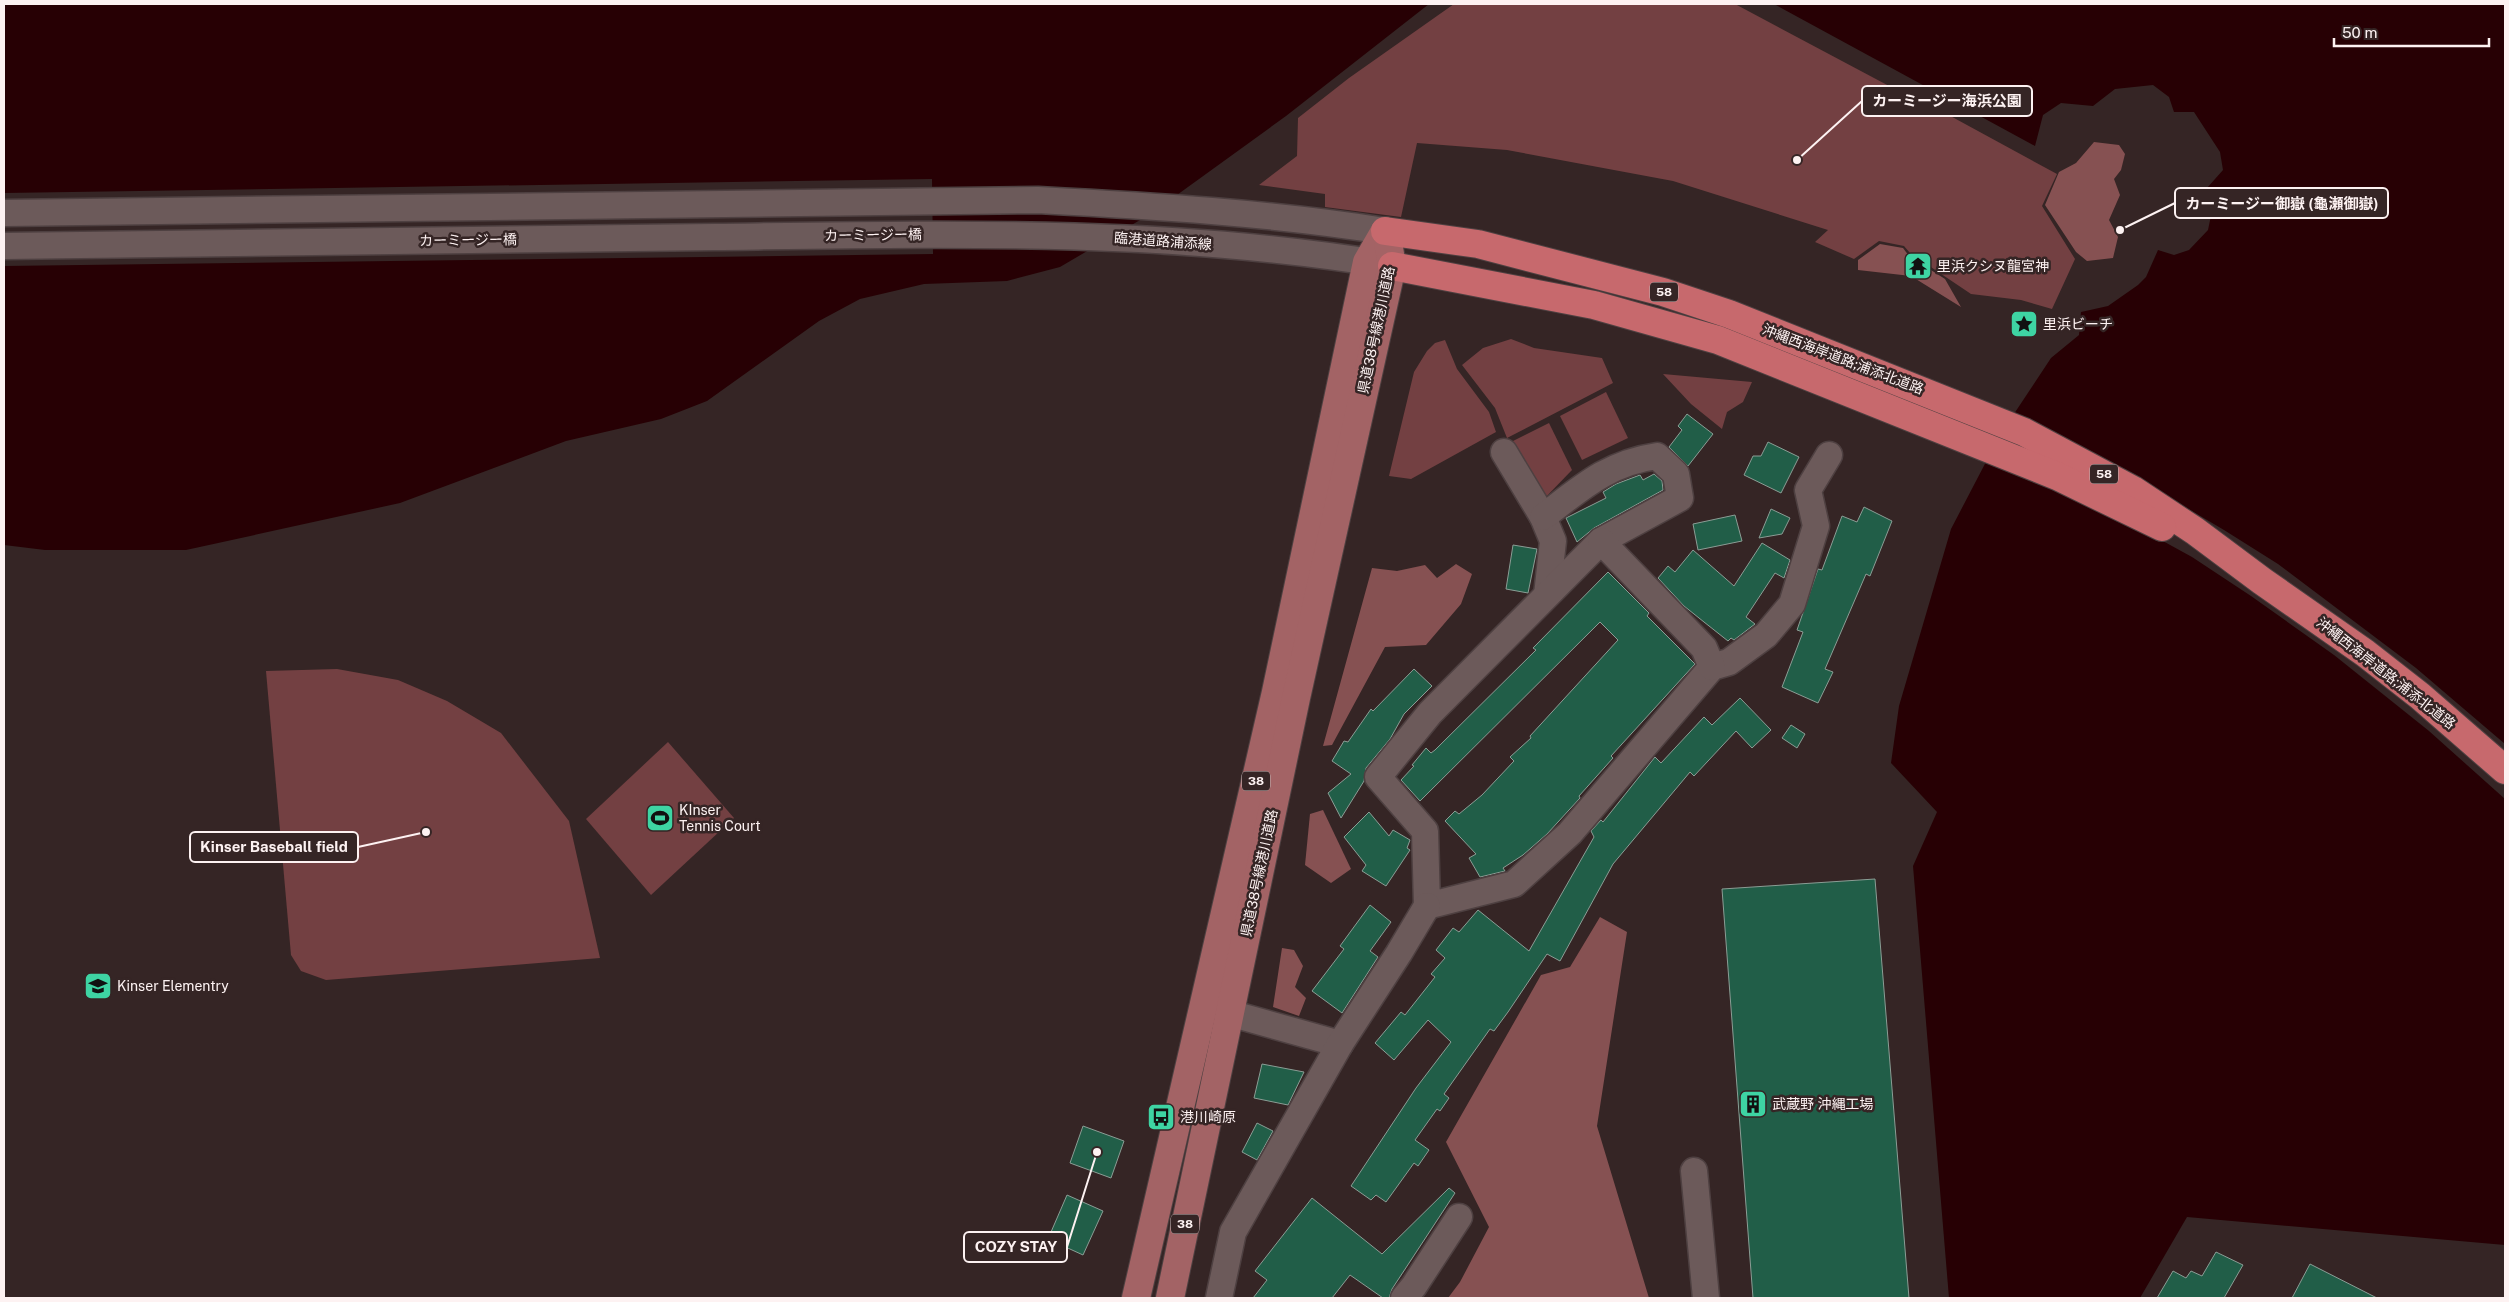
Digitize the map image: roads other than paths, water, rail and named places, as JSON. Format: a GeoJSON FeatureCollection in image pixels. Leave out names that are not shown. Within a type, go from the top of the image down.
{"type":"FeatureCollection","features":[{"type":"Feature","properties":{"kind":"highway","name":"沖縄西海岸道路;浦添北道路"},"geometry":{"type":"LineString","coordinates":[[1386,231],[1478,244],[1663,292],[1730,314],[1931,393],[2024,432],[2134,490],[2195,531],[2262,581],[2365,653],[2420,696],[2505,770]]}},
{"type":"Feature","properties":{"kind":"highway","name":"沖縄西海岸道路;浦添北道路"},"geometry":{"type":"LineString","coordinates":[[1380,264],[1594,305],[1718,340],[2085,489],[2188,540],[2262,581]]}},
{"type":"Feature","properties":{"kind":"main road","name":"県道38号線港川道路"},"geometry":{"type":"LineString","coordinates":[[1170,1298],[1296,698],[1386,231]]}},
{"type":"Feature","properties":{"kind":"main road","name":"県道38号線港川道路"},"geometry":{"type":"LineString","coordinates":[[1136,1298],[1276,692],[1380,264]]}},
{"type":"Feature","properties":{"kind":"street"},"geometry":{"type":"LineString","coordinates":[[4,213],[1038,200],[1170,207],[1317,220],[1386,231]]}},
{"type":"Feature","properties":{"kind":"street","name":"臨港道路浦添線"},"geometry":{"type":"LineString","coordinates":[[932,234],[1136,238],[1380,264]]}},
{"type":"Feature","properties":{"kind":"street","name":"カーミージー橋"},"geometry":{"type":"LineString","coordinates":[[4,246],[932,234]]}},
{"type":"Feature","properties":{"kind":"street"},"geometry":{"type":"LineString","coordinates":[[1504,452],[1543,517],[1553,541],[1547,595]]}},
{"type":"Feature","properties":{"kind":"street"},"geometry":{"type":"LineString","coordinates":[[1427,906],[1514,884],[1570,833],[1712,667],[1729,662],[1766,636],[1792,604],[1816,526],[1808,490],[1829,455]]}},
{"type":"Feature","properties":{"kind":"street"},"geometry":{"type":"LineString","coordinates":[[1219,1298],[1233,1232],[1340,1044],[1399,954],[1427,906],[1425,831],[1378,777],[1430,712],[1600,541],[1680,498],[1676,474],[1657,456],[1633,460],[1595,478],[1543,517]]}},
{"type":"Feature","properties":{"kind":"street"},"geometry":{"type":"LineString","coordinates":[[1600,541],[1704,648],[1712,667]]}},
{"type":"Feature","properties":{"kind":"street"},"geometry":{"type":"LineString","coordinates":[[1229,1013],[1340,1044]]}},
{"type":"Feature","properties":{"kind":"street"},"geometry":{"type":"LineString","coordinates":[[1694,1171],[1706,1298]]}},
{"type":"Feature","properties":{"kind":"street"},"geometry":{"type":"LineString","coordinates":[[1404,1298],[1414,1286],[1459,1217]]}},
{"type":"Feature","properties":{"kind":"place","name":"カーミージー海浜公園"},"geometry":{"type":"Point","coordinates":[1797,160]}},
{"type":"Feature","properties":{"kind":"place","name":"カーミージー御嶽 (龜瀬御嶽)"},"geometry":{"type":"Point","coordinates":[2120,230]}},
{"type":"Feature","properties":{"kind":"place","name":"里浜クシヌ龍宮神"},"geometry":{"type":"Point","coordinates":[1918,266]}},
{"type":"Feature","properties":{"kind":"place","name":"里浜ビーチ"},"geometry":{"type":"Point","coordinates":[2024,324]}},
{"type":"Feature","properties":{"kind":"place","name":"KInser Tennis Court"},"geometry":{"type":"Point","coordinates":[660,818]}},
{"type":"Feature","properties":{"kind":"place","name":"Kinser Baseball field"},"geometry":{"type":"Point","coordinates":[426,832]}},
{"type":"Feature","properties":{"kind":"place","name":"Kinser Elementry"},"geometry":{"type":"Point","coordinates":[98,986]}},
{"type":"Feature","properties":{"kind":"place","name":"武蔵野 沖縄工場"},"geometry":{"type":"Point","coordinates":[1753,1104]}},
{"type":"Feature","properties":{"kind":"place","name":"港川崎原"},"geometry":{"type":"Point","coordinates":[1161,1117]}},
{"type":"Feature","properties":{"kind":"place","name":"COZY STAY"},"geometry":{"type":"Point","coordinates":[1097,1152]}}]}
